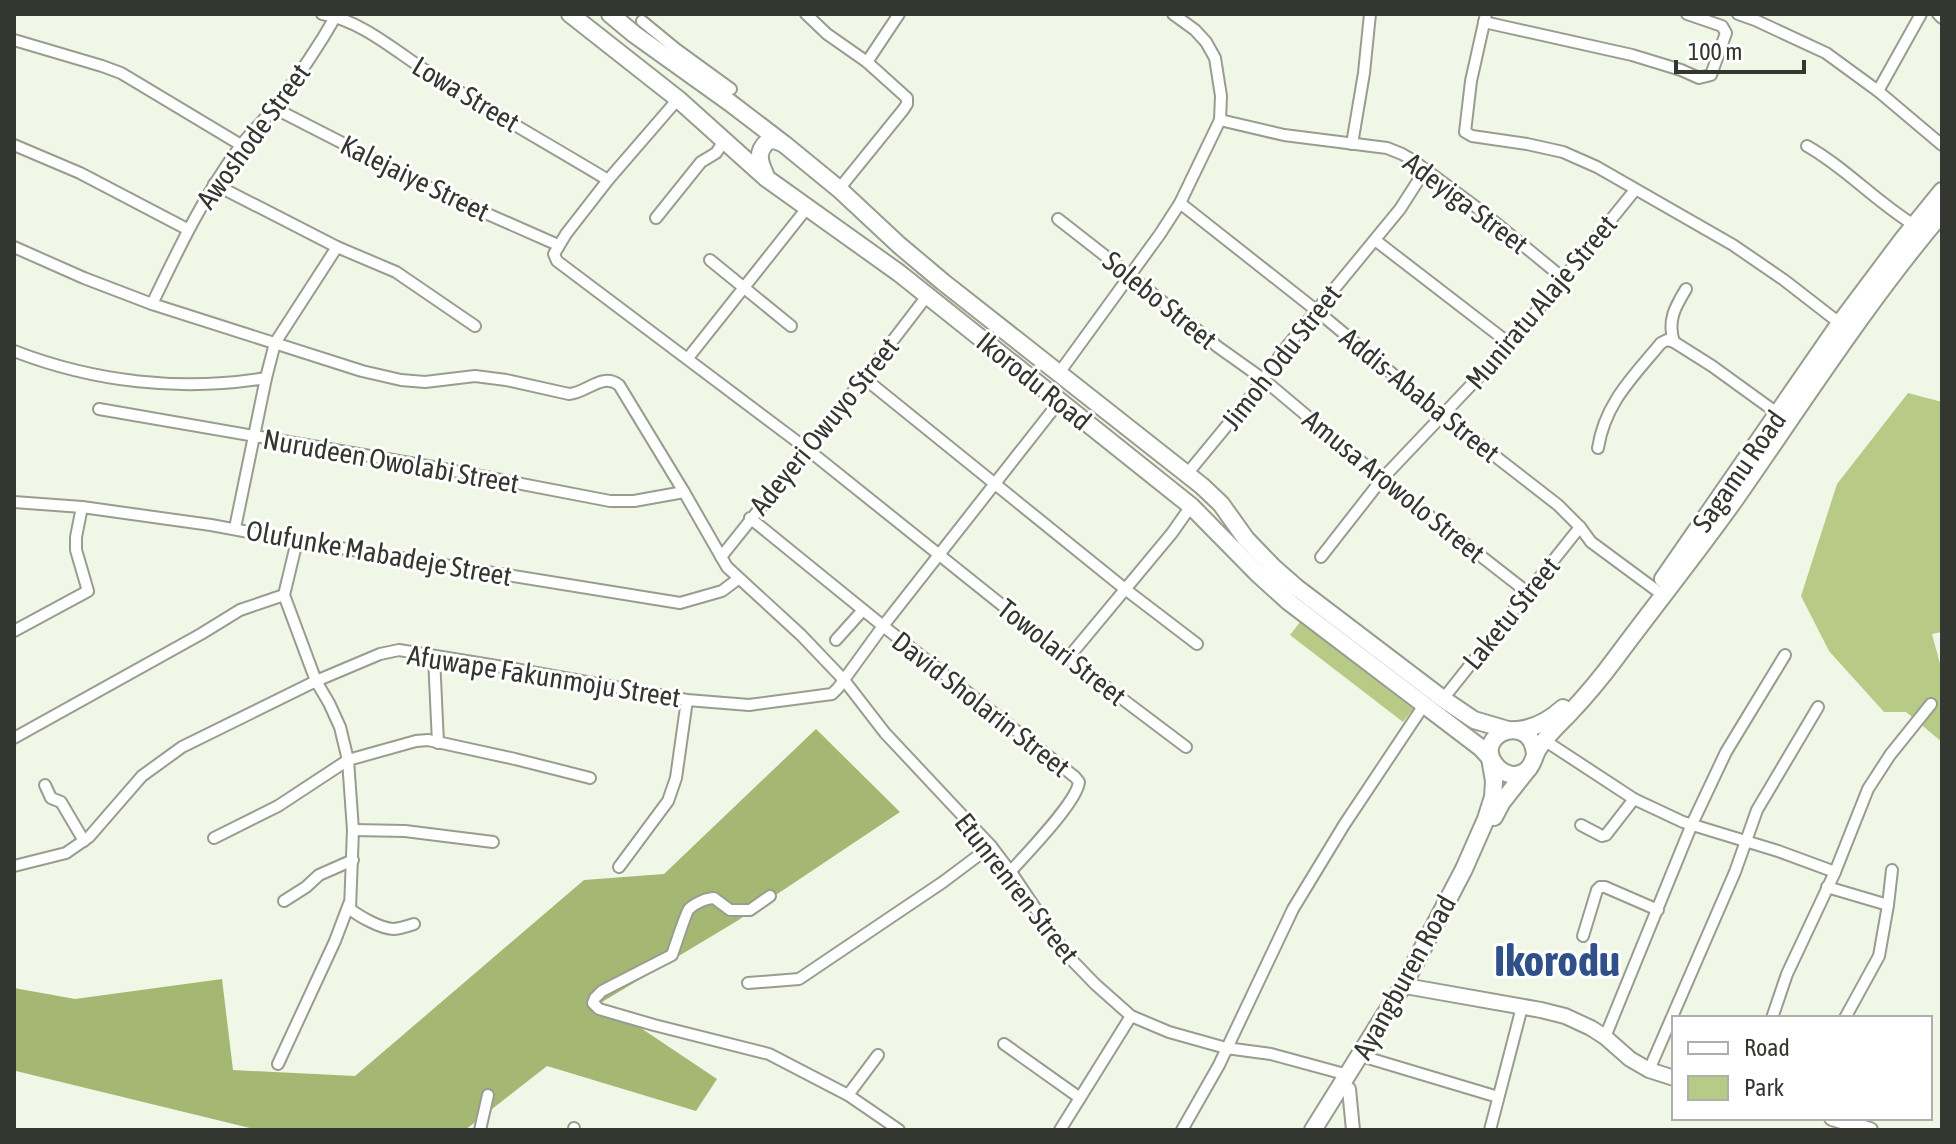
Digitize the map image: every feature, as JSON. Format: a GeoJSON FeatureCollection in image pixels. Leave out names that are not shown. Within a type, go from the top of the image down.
{"type":"FeatureCollection","features":[{"type":"Feature","properties":{"kind":"main road","name":"Ikorodu Road"},"geometry":{"type":"LineString","coordinates":[[570,14],[678,99],[766,178],[927,296],[1191,506],[1289,602],[1490,758]]}},
{"type":"Feature","properties":{"kind":"main road","name":"Ikorodu Road"},"geometry":{"type":"LineString","coordinates":[[610,14],[641,23],[729,102],[839,189],[943,282],[1187,474],[1221,504],[1246,539],[1297,588],[1474,720],[1513,730]]}},
{"type":"Feature","properties":{"kind":"main road"},"geometry":{"type":"LineString","coordinates":[[766,178],[759,151],[768,141],[784,144]]}},
{"type":"Feature","properties":{"kind":"main road","name":"Sagamu Road"},"geometry":{"type":"LineString","coordinates":[[1489,820],[1536,755],[1603,675],[1914,225],[1942,191]]}},
{"type":"Feature","properties":{"kind":"main road","name":"Sagamu Road"},"geometry":{"type":"LineString","coordinates":[[1513,730],[1528,729],[1554,717],[1571,700],[1730,495],[1777,413],[1942,213]]}},
{"type":"Feature","properties":{"kind":"main road"},"geometry":{"type":"LineString","coordinates":[[1489,820],[1494,781],[1490,758],[1490,750],[1494,738],[1513,730],[1531,739],[1536,755],[1521,774],[1513,775],[1499,771],[1490,758]]}},
{"type":"Feature","properties":{"kind":"main road","name":"Ayangburen Road"},"geometry":{"type":"LineString","coordinates":[[1313,1130],[1368,1058],[1411,987],[1469,872],[1489,820]]}},
{"type":"Feature","properties":{"kind":"main road","name":"Ayangburen Road"},"geometry":{"type":"LineString","coordinates":[[1323,1130],[1404,984],[1489,820]]}},
{"type":"Feature","properties":{"kind":"main road"},"geometry":{"type":"LineString","coordinates":[[1411,987],[1565,1016],[1591,1028],[1649,1070],[1672,1077]]}},
{"type":"Feature","properties":{"kind":"main road"},"geometry":{"type":"LineString","coordinates":[[1838,1120],[1870,1130]]}},
{"type":"Feature","properties":{"kind":"street","name":"Lowa Street"},"geometry":{"type":"LineString","coordinates":[[322,14],[336,15],[352,23],[435,77],[608,180]]}},
{"type":"Feature","properties":{"kind":"street"},"geometry":{"type":"LineString","coordinates":[[806,14],[907,98],[907,104],[839,189]]}},
{"type":"Feature","properties":{"kind":"street"},"geometry":{"type":"LineString","coordinates":[[867,62],[899,14]]}},
{"type":"Feature","properties":{"kind":"street"},"geometry":{"type":"LineString","coordinates":[[1059,373],[1131,276],[1180,203],[1220,120],[1221,96],[1215,58],[1195,30],[1173,14]]}},
{"type":"Feature","properties":{"kind":"street"},"geometry":{"type":"LineString","coordinates":[[1352,144],[1370,14]]}},
{"type":"Feature","properties":{"kind":"street"},"geometry":{"type":"LineString","coordinates":[[1485,18],[1632,55],[1699,78],[1711,75],[1725,29],[1687,14]]}},
{"type":"Feature","properties":{"kind":"street"},"geometry":{"type":"LineString","coordinates":[[1738,14],[1826,53],[1878,91],[1942,145]]}},
{"type":"Feature","properties":{"kind":"street"},"geometry":{"type":"LineString","coordinates":[[1878,91],[1921,14]]}},
{"type":"Feature","properties":{"kind":"street","name":"Awoshode Street"},"geometry":{"type":"LineString","coordinates":[[152,304],[187,229],[214,184],[241,145],[274,108],[321,42],[336,15]]}},
{"type":"Feature","properties":{"kind":"street","name":"Muniratu Alaje Street"},"geometry":{"type":"LineString","coordinates":[[1485,18],[1471,81],[1465,132],[1472,136],[1563,152],[1597,167],[1751,257],[1845,327]]}},
{"type":"Feature","properties":{"kind":"street"},"geometry":{"type":"LineString","coordinates":[[641,23],[731,89]]}},
{"type":"Feature","properties":{"kind":"street"},"geometry":{"type":"LineString","coordinates":[[14,40],[121,73],[241,145]]}},
{"type":"Feature","properties":{"kind":"street"},"geometry":{"type":"LineString","coordinates":[[558,245],[608,180],[678,99]]}},
{"type":"Feature","properties":{"kind":"street","name":"Kalejaiye Street"},"geometry":{"type":"LineString","coordinates":[[274,108],[440,193],[558,245]]}},
{"type":"Feature","properties":{"kind":"street","name":"Adeyiga Street"},"geometry":{"type":"LineString","coordinates":[[1220,120],[1284,135],[1387,148],[1402,154],[1480,210],[1563,278]]}},
{"type":"Feature","properties":{"kind":"street"},"geometry":{"type":"LineString","coordinates":[[656,218],[701,162],[716,153],[724,141]]}},
{"type":"Feature","properties":{"kind":"street"},"geometry":{"type":"LineString","coordinates":[[14,145],[80,173],[187,229]]}},
{"type":"Feature","properties":{"kind":"street"},"geometry":{"type":"LineString","coordinates":[[1807,146],[1914,225]]}},
{"type":"Feature","properties":{"kind":"street","name":"Jimoh Odu Street"},"geometry":{"type":"LineString","coordinates":[[1187,474],[1400,209],[1425,170]]}},
{"type":"Feature","properties":{"kind":"street"},"geometry":{"type":"LineString","coordinates":[[214,184],[337,247],[396,272],[475,326]]}},
{"type":"Feature","properties":{"kind":"street","name":"Muniratu Alaje Street"},"geometry":{"type":"LineString","coordinates":[[1321,557],[1382,479],[1510,344],[1635,190]]}},
{"type":"Feature","properties":{"kind":"street","name":"Addis-Ababa Street"},"geometry":{"type":"LineString","coordinates":[[1180,203],[1558,505],[1591,542],[1656,590]]}},
{"type":"Feature","properties":{"kind":"street"},"geometry":{"type":"LineString","coordinates":[[688,358],[807,208]]}},
{"type":"Feature","properties":{"kind":"street","name":"Solebo Street"},"geometry":{"type":"LineString","coordinates":[[1058,219],[1218,347],[1263,379]]}},
{"type":"Feature","properties":{"kind":"street"},"geometry":{"type":"LineString","coordinates":[[1375,240],[1510,344]]}},
{"type":"Feature","properties":{"kind":"street","name":"Towolari Street"},"geometry":{"type":"LineString","coordinates":[[558,245],[554,254],[557,261],[807,449],[1068,658],[1186,747]]}},
{"type":"Feature","properties":{"kind":"street"},"geometry":{"type":"LineString","coordinates":[[14,247],[152,304],[275,343]]}},
{"type":"Feature","properties":{"kind":"street"},"geometry":{"type":"LineString","coordinates":[[235,528],[275,343],[337,247]]}},
{"type":"Feature","properties":{"kind":"street"},"geometry":{"type":"LineString","coordinates":[[710,260],[791,326]]}},
{"type":"Feature","properties":{"kind":"street"},"geometry":{"type":"LineString","coordinates":[[1674,342],[1670,330],[1671,319],[1686,289]]}},
{"type":"Feature","properties":{"kind":"street","name":"Adeyeri Owuyo Street"},"geometry":{"type":"LineString","coordinates":[[721,557],[927,296]]}},
{"type":"Feature","properties":{"kind":"street"},"geometry":{"type":"LineString","coordinates":[[1598,448],[1603,425],[1628,382],[1667,340],[1712,366],[1777,413]]}},
{"type":"Feature","properties":{"kind":"street","name":"Etunrenren Street"},"geometry":{"type":"LineString","coordinates":[[275,343],[401,380],[425,382],[475,376],[569,394],[578,394],[603,380],[612,380],[619,385],[727,567],[801,635],[844,680],[885,733],[991,846],[1066,954],[1095,984],[1131,1016],[1169,1032],[1226,1048],[1271,1054],[1348,1082]]}},
{"type":"Feature","properties":{"kind":"street"},"geometry":{"type":"LineString","coordinates":[[14,351],[83,373],[143,382],[233,384],[266,378]]}},
{"type":"Feature","properties":{"kind":"street"},"geometry":{"type":"LineString","coordinates":[[864,378],[1197,644]]}},
{"type":"Feature","properties":{"kind":"street","name":"Amusa Arowolo Street"},"geometry":{"type":"LineString","coordinates":[[1263,379],[1382,479],[1527,592]]}},
{"type":"Feature","properties":{"kind":"street"},"geometry":{"type":"LineString","coordinates":[[844,680],[1059,402]]}},
{"type":"Feature","properties":{"kind":"street","name":"Nurudeen Owolabi Street"},"geometry":{"type":"LineString","coordinates":[[99,409],[610,501],[634,501],[684,492]]}},
{"type":"Feature","properties":{"kind":"street","name":"Olufunke Mabadeje Street"},"geometry":{"type":"LineString","coordinates":[[14,502],[82,507],[235,528],[297,541],[680,603],[722,591],[738,579]]}},
{"type":"Feature","properties":{"kind":"street"},"geometry":{"type":"LineString","coordinates":[[1068,658],[1191,506]]}},
{"type":"Feature","properties":{"kind":"street"},"geometry":{"type":"LineString","coordinates":[[14,631],[88,591],[76,550],[82,507]]}},
{"type":"Feature","properties":{"kind":"street","name":"David Sholarin Street"},"geometry":{"type":"LineString","coordinates":[[750,518],[1079,782],[1070,803],[1010,872]]}},
{"type":"Feature","properties":{"kind":"street","name":"Laketu Street"},"geometry":{"type":"LineString","coordinates":[[1443,699],[1580,527]]}},
{"type":"Feature","properties":{"kind":"street"},"geometry":{"type":"LineString","coordinates":[[297,541],[284,595],[316,681],[340,727],[348,760],[353,830],[350,909],[377,924],[394,929],[414,924]]}},
{"type":"Feature","properties":{"kind":"street"},"geometry":{"type":"LineString","coordinates":[[14,738],[240,610],[284,595]]}},
{"type":"Feature","properties":{"kind":"street"},"geometry":{"type":"LineString","coordinates":[[836,640],[863,610]]}},
{"type":"Feature","properties":{"kind":"street","name":"Afuwape Fakunmoju Street"},"geometry":{"type":"LineString","coordinates":[[14,866],[66,853],[84,841],[142,776],[182,747],[316,681],[380,654],[399,650],[416,652],[687,700],[749,705],[832,694],[844,680]]}},
{"type":"Feature","properties":{"kind":"street"},"geometry":{"type":"LineString","coordinates":[[1605,1037],[1692,824],[1726,752],[1785,655]]}},
{"type":"Feature","properties":{"kind":"street"},"geometry":{"type":"LineString","coordinates":[[434,657],[438,743]]}},
{"type":"Feature","properties":{"kind":"street"},"geometry":{"type":"LineString","coordinates":[[619,867],[668,801],[676,778],[687,700]]}},
{"type":"Feature","properties":{"kind":"street"},"geometry":{"type":"LineString","coordinates":[[1773,1016],[1787,974],[1835,872],[1868,789],[1890,755],[1931,704]]}},
{"type":"Feature","properties":{"kind":"street"},"geometry":{"type":"LineString","coordinates":[[1182,1130],[1219,1065],[1293,909],[1344,825],[1424,705]]}},
{"type":"Feature","properties":{"kind":"street"},"geometry":{"type":"LineString","coordinates":[[1673,1016],[1735,872],[1757,810],[1818,707]]}},
{"type":"Feature","properties":{"kind":"street"},"geometry":{"type":"LineString","coordinates":[[214,838],[278,806],[348,760],[416,741],[428,740],[590,778]]}},
{"type":"Feature","properties":{"kind":"street"},"geometry":{"type":"LineString","coordinates":[[1536,755],[1692,824],[1835,872]]}},
{"type":"Feature","properties":{"kind":"street"},"geometry":{"type":"LineString","coordinates":[[45,785],[51,798],[61,802],[84,841]]}},
{"type":"Feature","properties":{"kind":"street"},"geometry":{"type":"LineString","coordinates":[[1581,825],[1602,836],[1606,835],[1634,799]]}},
{"type":"Feature","properties":{"kind":"street"},"geometry":{"type":"LineString","coordinates":[[353,830],[405,831],[493,842]]}},
{"type":"Feature","properties":{"kind":"street"},"geometry":{"type":"LineString","coordinates":[[748,983],[799,979],[991,846]]}},
{"type":"Feature","properties":{"kind":"street"},"geometry":{"type":"LineString","coordinates":[[284,901],[319,875],[353,860]]}},
{"type":"Feature","properties":{"kind":"street"},"geometry":{"type":"LineString","coordinates":[[1846,1016],[1879,956],[1892,870]]}},
{"type":"Feature","properties":{"kind":"street"},"geometry":{"type":"LineString","coordinates":[[1583,936],[1600,887],[1658,910]]}},
{"type":"Feature","properties":{"kind":"street"},"geometry":{"type":"LineString","coordinates":[[1827,887],[1888,905]]}},
{"type":"Feature","properties":{"kind":"street"},"geometry":{"type":"LineString","coordinates":[[770,896],[750,910],[730,910],[714,898],[707,898],[692,907],[685,916],[672,955],[602,991],[593,1003],[599,1009],[654,1025],[769,1054],[848,1095],[899,1130]]}},
{"type":"Feature","properties":{"kind":"street"},"geometry":{"type":"LineString","coordinates":[[278,1064],[350,902]]}},
{"type":"Feature","properties":{"kind":"street"},"geometry":{"type":"LineString","coordinates":[[1490,1130],[1522,1007]]}},
{"type":"Feature","properties":{"kind":"street"},"geometry":{"type":"LineString","coordinates":[[1060,1130],[1131,1016]]}},
{"type":"Feature","properties":{"kind":"street"},"geometry":{"type":"LineString","coordinates":[[1649,1070],[1672,1018]]}},
{"type":"Feature","properties":{"kind":"street"},"geometry":{"type":"LineString","coordinates":[[1004,1044],[1080,1098]]}},
{"type":"Feature","properties":{"kind":"street"},"geometry":{"type":"LineString","coordinates":[[848,1095],[878,1055]]}},
{"type":"Feature","properties":{"kind":"street"},"geometry":{"type":"LineString","coordinates":[[1368,1058],[1498,1097]]}},
{"type":"Feature","properties":{"kind":"street"},"geometry":{"type":"LineString","coordinates":[[1348,1082],[1353,1130]]}},
{"type":"Feature","properties":{"kind":"street"},"geometry":{"type":"LineString","coordinates":[[480,1130],[488,1095]]}},
{"type":"Feature","properties":{"kind":"green space"},"geometry":{"type":"Polygon","coordinates":[[[1908,393],[1942,402],[1942,632],[1932,634],[1942,671],[1942,742],[1906,712],[1884,712],[1829,651],[1801,596],[1837,484],[1908,393]]]}},
{"type":"Feature","properties":{"kind":"green space"},"geometry":{"type":"Polygon","coordinates":[[[1300,622],[1413,709],[1403,722],[1290,635],[1300,622]]]}},
{"type":"Feature","properties":{"kind":"green space"},"geometry":{"type":"Polygon","coordinates":[[[816,729],[900,812],[737,921],[602,1002],[717,1079],[696,1111],[547,1066],[465,1130],[258,1130],[16,1071],[14,1073],[14,988],[75,999],[222,979],[233,1070],[355,1076],[584,880],[664,874],[816,729]]]}},
{"type":"Feature","properties":{"kind":"district","name":"Ikorodu"},"geometry":{"type":"Point","coordinates":[1557,960]}}]}
